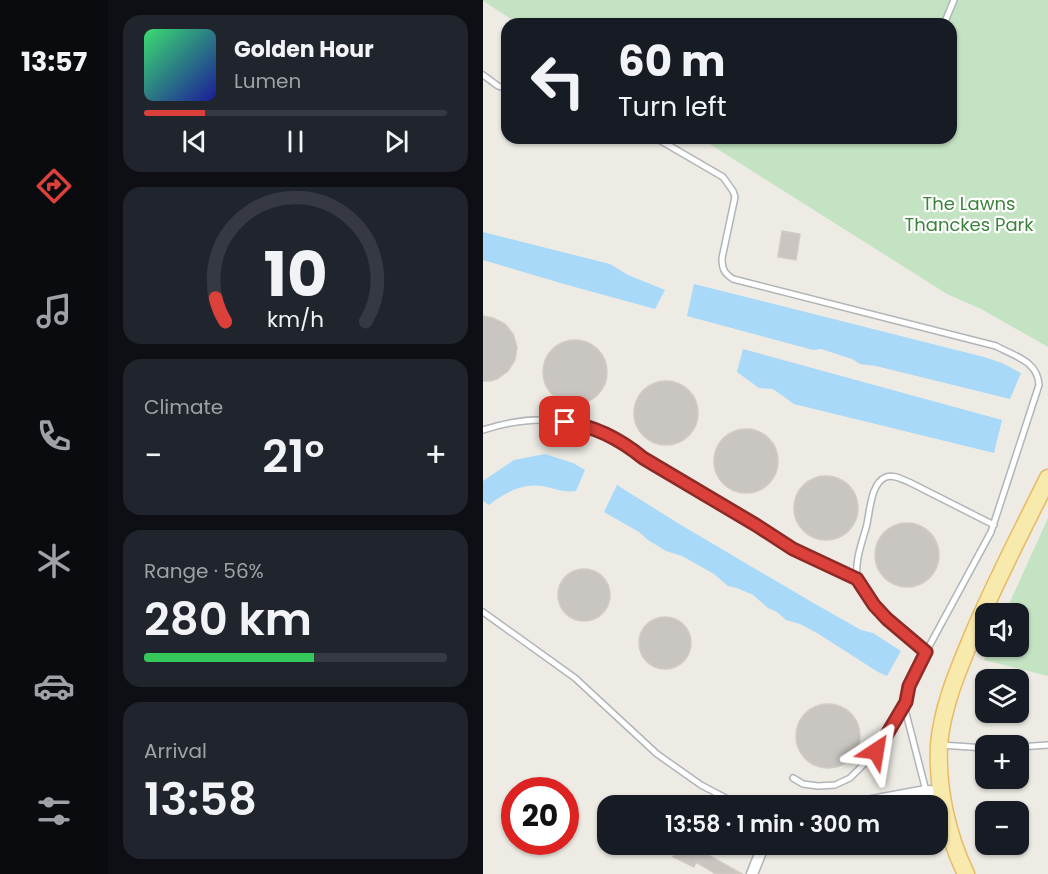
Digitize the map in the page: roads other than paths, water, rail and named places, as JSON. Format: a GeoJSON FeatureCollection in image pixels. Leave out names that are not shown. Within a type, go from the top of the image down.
{"type":"FeatureCollection","features":[{"type":"Feature","properties":{"kind":"main road"},"geometry":{"type":"LineString","coordinates":[[966,874],[934,792],[944,711],[961,661],[984,608],[1048,478]]}},
{"type":"Feature","properties":{"kind":"street"},"geometry":{"type":"LineString","coordinates":[[915,795],[934,792]]}},
{"type":"Feature","properties":{"kind":"street"},"geometry":{"type":"LineString","coordinates":[[752,874],[760,855]]}},
{"type":"Feature","properties":{"kind":"lane"},"geometry":{"type":"LineString","coordinates":[[946,18],[954,0]]}},
{"type":"Feature","properties":{"kind":"lane"},"geometry":{"type":"LineString","coordinates":[[483,75],[501,87]]}},
{"type":"Feature","properties":{"kind":"lane"},"geometry":{"type":"LineString","coordinates":[[666,144],[723,177],[733,191],[735,197],[722,258],[722,267],[733,279],[996,345],[1024,359],[1039,378],[1039,385],[994,525],[909,686],[906,713],[934,792]]}},
{"type":"Feature","properties":{"kind":"lane"},"geometry":{"type":"LineString","coordinates":[[483,430],[524,420],[565,422],[592,428],[611,436],[649,462],[793,549],[857,579]]}},
{"type":"Feature","properties":{"kind":"lane"},"geometry":{"type":"LineString","coordinates":[[926,652],[887,619],[874,605],[857,579],[858,555],[871,497],[885,477],[895,477],[994,525]]}},
{"type":"Feature","properties":{"kind":"lane"},"geometry":{"type":"LineString","coordinates":[[483,612],[575,678],[657,754],[701,785],[720,795]]}},
{"type":"Feature","properties":{"kind":"lane"},"geometry":{"type":"LineString","coordinates":[[793,778],[803,784],[818,786],[835,785],[851,778],[883,741],[906,702]]}},
{"type":"Feature","properties":{"kind":"lane"},"geometry":{"type":"LineString","coordinates":[[939,745],[975,747]]}},
{"type":"Feature","properties":{"kind":"lane"},"geometry":{"type":"LineString","coordinates":[[1029,746],[1048,745]]}},
{"type":"Feature","properties":{"kind":"water"},"geometry":{"type":"Polygon","coordinates":[[[483,232],[610,264],[628,275],[665,290],[655,309],[483,260],[483,232]]]}},
{"type":"Feature","properties":{"kind":"water"},"geometry":{"type":"Polygon","coordinates":[[[694,284],[984,357],[1021,373],[1010,399],[860,364],[821,349],[813,350],[687,316],[694,284]]]}},
{"type":"Feature","properties":{"kind":"water"},"geometry":{"type":"Polygon","coordinates":[[[743,349],[1002,420],[994,453],[794,404],[773,389],[759,388],[737,372],[743,349]]]}},
{"type":"Feature","properties":{"kind":"water"},"geometry":{"type":"Polygon","coordinates":[[[545,454],[573,463],[585,470],[576,491],[563,491],[535,485],[507,493],[489,505],[483,501],[483,481],[514,460],[545,454]]]}},
{"type":"Feature","properties":{"kind":"water"},"geometry":{"type":"Polygon","coordinates":[[[617,485],[810,601],[861,630],[873,633],[901,651],[887,676],[817,633],[786,620],[753,595],[728,586],[714,574],[682,556],[666,551],[604,512],[617,485]]]}},
{"type":"Feature","properties":{"kind":"park label","name":"The Lawns Thanckes Park"},"geometry":{"type":"Point","coordinates":[969,214]}}]}
